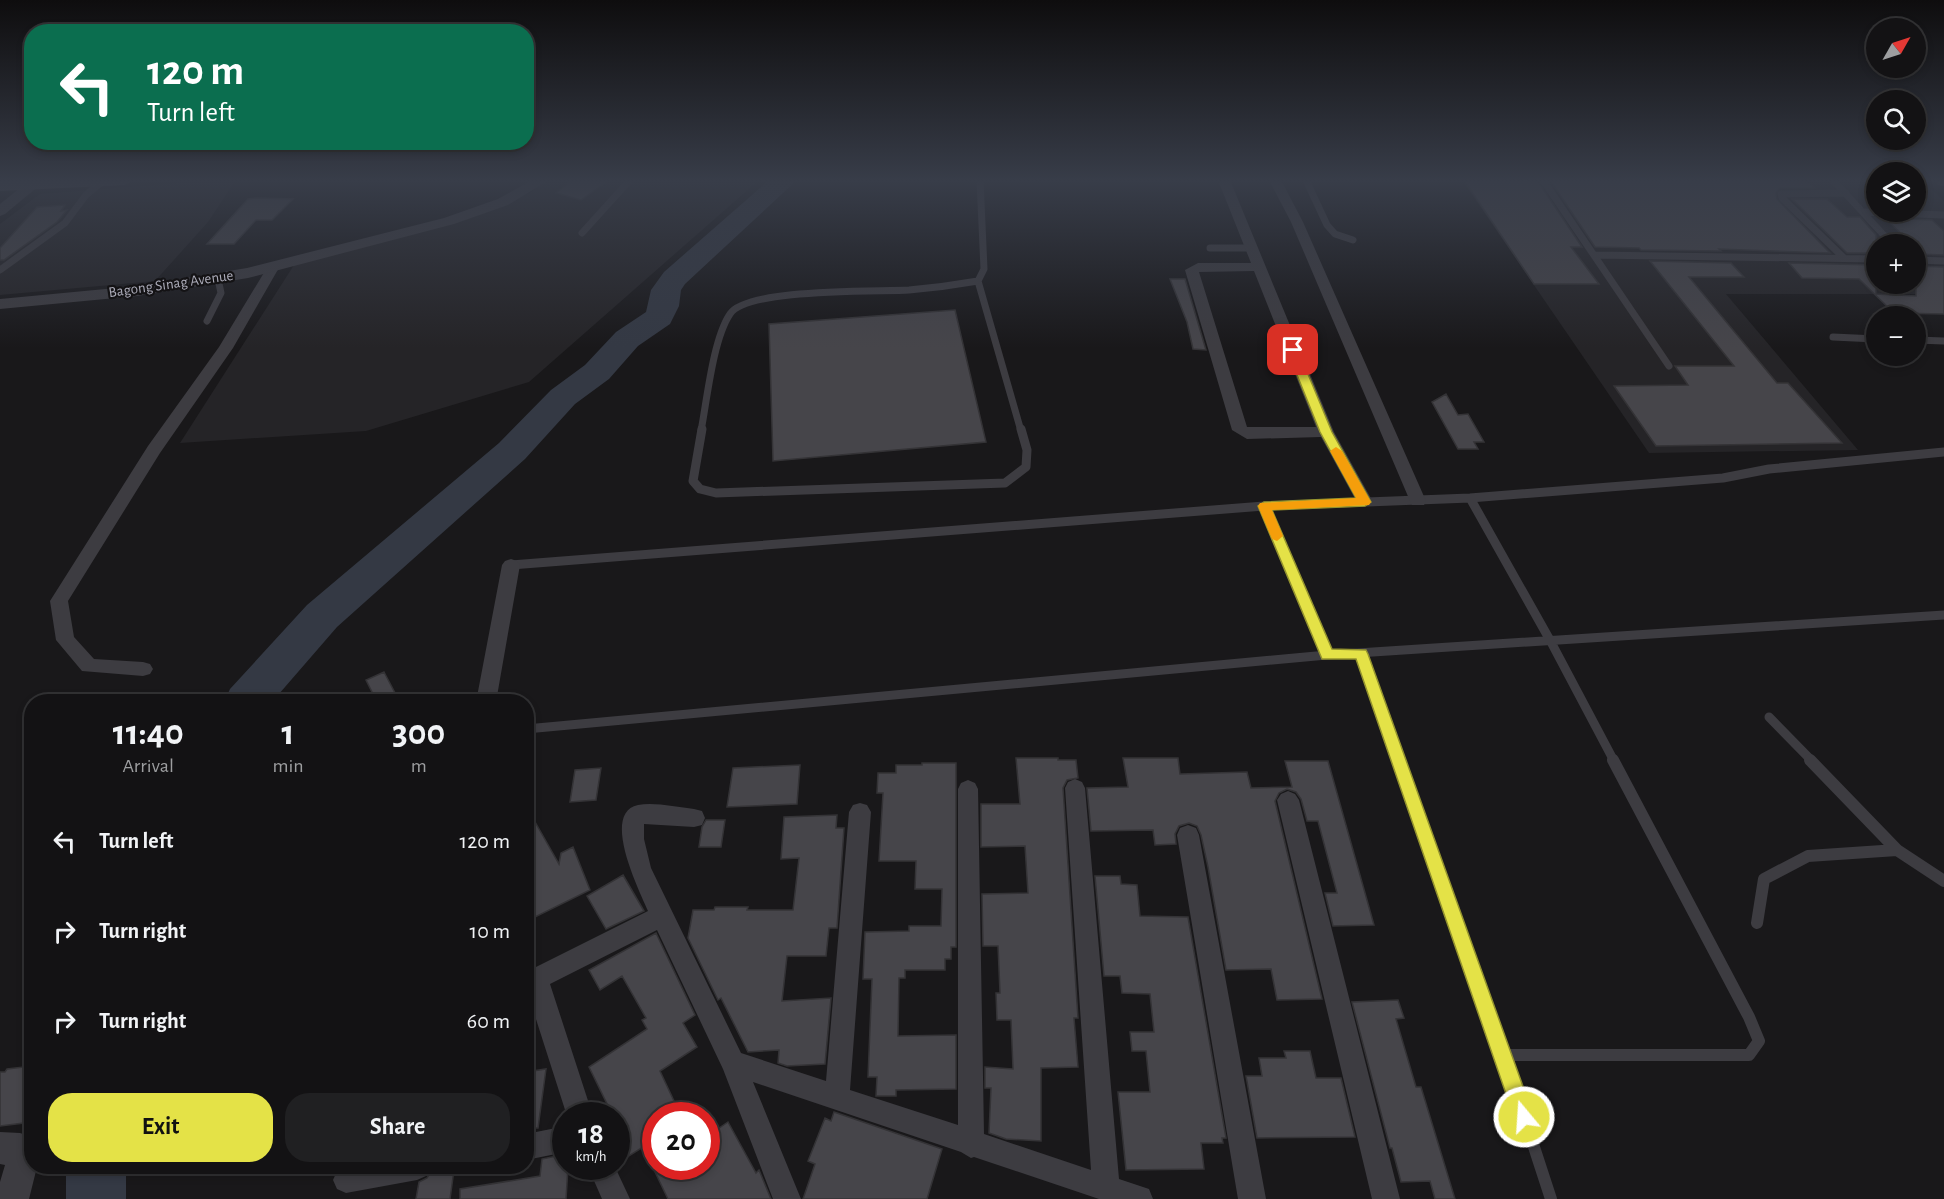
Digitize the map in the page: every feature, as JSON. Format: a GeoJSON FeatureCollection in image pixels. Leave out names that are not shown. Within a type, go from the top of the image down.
{"type":"FeatureCollection","features":[{"type":"Feature","properties":{"kind":"street","name":"Bagong Sinag Avenue"},"geometry":{"type":"LineString","coordinates":[[0,304],[137,291],[218,279],[391,236]]}},
{"type":"Feature","properties":{"kind":"street"},"geometry":{"type":"LineString","coordinates":[[1246,236],[1326,432],[1365,502]]}},
{"type":"Feature","properties":{"kind":"street"},"geometry":{"type":"LineString","coordinates":[[1303,236],[1418,501]]}},
{"type":"Feature","properties":{"kind":"street"},"geometry":{"type":"LineString","coordinates":[[143,669],[89,666],[65,640],[59,602],[154,450],[226,348],[274,266]]}},
{"type":"Feature","properties":{"kind":"street"},"geometry":{"type":"LineString","coordinates":[[1260,267],[1198,267],[1192,270],[1240,430],[1247,435],[1326,432]]}},
{"type":"Feature","properties":{"kind":"street"},"geometry":{"type":"LineString","coordinates":[[487,694],[510,565]]}},
{"type":"Feature","properties":{"kind":"street"},"geometry":{"type":"LineString","coordinates":[[1075,788],[1106,1187]]}},
{"type":"Feature","properties":{"kind":"street"},"geometry":{"type":"LineString","coordinates":[[968,789],[971,1145]]}},
{"type":"Feature","properties":{"kind":"street"},"geometry":{"type":"LineString","coordinates":[[1288,800],[1386,1199]]}},
{"type":"Feature","properties":{"kind":"street"},"geometry":{"type":"LineString","coordinates":[[837,1100],[860,812]]}},
{"type":"Feature","properties":{"kind":"street"},"geometry":{"type":"LineString","coordinates":[[694,819],[639,814],[633,820],[640,870],[733,1063],[787,1199]]}},
{"type":"Feature","properties":{"kind":"street"},"geometry":{"type":"LineString","coordinates":[[1188,835],[1252,1199]]}},
{"type":"Feature","properties":{"kind":"street"},"geometry":{"type":"LineString","coordinates":[[575,1102],[539,991],[538,978],[663,915]]}},
{"type":"Feature","properties":{"kind":"street"},"geometry":{"type":"LineString","coordinates":[[733,1063],[971,1145],[1139,1199]]}},
{"type":"Feature","properties":{"kind":"street"},"geometry":{"type":"LineString","coordinates":[[534,1145],[552,1142]]}},
{"type":"Feature","properties":{"kind":"street"},"geometry":{"type":"LineString","coordinates":[[4,1155],[20,1149],[24,1155],[12,1199]]}},
{"type":"Feature","properties":{"kind":"street"},"geometry":{"type":"LineString","coordinates":[[346,1180],[379,1174]]}},
{"type":"Feature","properties":{"kind":"street"},"geometry":{"type":"LineString","coordinates":[[607,1180],[615,1199]]}},
{"type":"Feature","properties":{"kind":"lane"},"geometry":{"type":"LineString","coordinates":[[0,270],[47,236]]}},
{"type":"Feature","properties":{"kind":"lane"},"geometry":{"type":"LineString","coordinates":[[978,281],[903,290],[778,296],[745,304],[730,313],[720,337],[693,481],[700,489],[716,493],[1005,483],[1026,467],[1026,450],[978,281],[984,269],[983,236]]}},
{"type":"Feature","properties":{"kind":"lane"},"geometry":{"type":"LineString","coordinates":[[1341,236],[1353,240]]}},
{"type":"Feature","properties":{"kind":"lane"},"geometry":{"type":"LineString","coordinates":[[1582,236],[1669,366]]}},
{"type":"Feature","properties":{"kind":"lane"},"geometry":{"type":"LineString","coordinates":[[1821,236],[1843,257]]}},
{"type":"Feature","properties":{"kind":"lane"},"geometry":{"type":"LineString","coordinates":[[1210,248],[1251,248]]}},
{"type":"Feature","properties":{"kind":"lane"},"geometry":{"type":"LineString","coordinates":[[1595,255],[1866,258]]}},
{"type":"Feature","properties":{"kind":"lane"},"geometry":{"type":"LineString","coordinates":[[1926,261],[1944,261]]}},
{"type":"Feature","properties":{"kind":"lane"},"geometry":{"type":"LineString","coordinates":[[207,321],[221,293],[218,279]]}},
{"type":"Feature","properties":{"kind":"lane"},"geometry":{"type":"LineString","coordinates":[[1833,337],[1866,339]]}},
{"type":"Feature","properties":{"kind":"lane"},"geometry":{"type":"LineString","coordinates":[[1926,340],[1944,341]]}},
{"type":"Feature","properties":{"kind":"lane"},"geometry":{"type":"LineString","coordinates":[[510,565],[1264,506],[1470,498],[1723,477],[1768,469],[1942,454]]}},
{"type":"Feature","properties":{"kind":"lane"},"geometry":{"type":"LineString","coordinates":[[1470,498],[1551,642],[1749,1017],[1759,1041],[1749,1055],[1504,1055]]}},
{"type":"Feature","properties":{"kind":"lane"},"geometry":{"type":"LineString","coordinates":[[1264,506],[1327,655]]}},
{"type":"Feature","properties":{"kind":"lane"},"geometry":{"type":"LineString","coordinates":[[534,728],[1327,655],[1944,615]]}},
{"type":"Feature","properties":{"kind":"lane"},"geometry":{"type":"LineString","coordinates":[[1361,654],[1504,1055],[1551,1199]]}},
{"type":"Feature","properties":{"kind":"lane"},"geometry":{"type":"LineString","coordinates":[[1769,717],[1897,850],[1944,881]]}},
{"type":"Feature","properties":{"kind":"lane"},"geometry":{"type":"LineString","coordinates":[[1757,923],[1764,879],[1808,856],[1897,850]]}},
{"type":"Feature","properties":{"kind":"shaded area"},"geometry":{"type":"Polygon","coordinates":[[[0,236],[195,236],[155,281],[0,295],[0,236]]]}},
{"type":"Feature","properties":{"kind":"shaded area"},"geometry":{"type":"Polygon","coordinates":[[[396,236],[695,236],[529,382],[366,431],[180,443],[294,265],[396,236]]]}},
{"type":"Feature","properties":{"kind":"shaded area"},"geometry":{"type":"Polygon","coordinates":[[[1500,236],[1866,236],[1866,294],[1726,294],[1858,450],[1649,453],[1500,236]]]}},
{"type":"Feature","properties":{"kind":"shaded area"},"geometry":{"type":"Polygon","coordinates":[[[1926,236],[1944,236],[1944,294],[1926,294],[1926,236]]]}},
{"type":"Feature","properties":{"kind":"building"},"geometry":{"type":"Polygon","coordinates":[[[11,236],[38,236],[4,260],[0,260],[0,248],[11,236]]]}},
{"type":"Feature","properties":{"kind":"building"},"geometry":{"type":"Polygon","coordinates":[[[214,236],[241,236],[234,244],[207,244],[214,236]]]}},
{"type":"Feature","properties":{"kind":"building"},"geometry":{"type":"Polygon","coordinates":[[[1502,236],[1575,236],[1582,247],[1571,247],[1599,284],[1534,284],[1502,236]]]}},
{"type":"Feature","properties":{"kind":"building"},"geometry":{"type":"Polygon","coordinates":[[[1588,236],[1813,236],[1830,253],[1719,249],[1721,251],[1641,250],[1639,248],[1595,247],[1588,236]]]}},
{"type":"Feature","properties":{"kind":"building"},"geometry":{"type":"Polygon","coordinates":[[[1830,236],[1866,236],[1866,253],[1847,253],[1830,236]]]}},
{"type":"Feature","properties":{"kind":"building"},"geometry":{"type":"Polygon","coordinates":[[[1926,236],[1944,236],[1944,255],[1926,254],[1926,236]]]}},
{"type":"Feature","properties":{"kind":"building"},"geometry":{"type":"Polygon","coordinates":[[[1650,261],[1731,263],[1744,277],[1689,277],[1777,383],[1788,383],[1842,443],[1656,446],[1614,386],[1688,385],[1675,366],[1734,366],[1650,261]]]}},
{"type":"Feature","properties":{"kind":"building"},"geometry":{"type":"Polygon","coordinates":[[[1789,263],[1866,265],[1866,286],[1859,279],[1802,278],[1789,263]]]}},
{"type":"Feature","properties":{"kind":"building"},"geometry":{"type":"Polygon","coordinates":[[[1926,266],[1944,267],[1944,314],[1926,314],[1926,306],[1887,306],[1874,294],[1916,296],[1916,294],[1926,294],[1926,266]]]}},
{"type":"Feature","properties":{"kind":"building"},"geometry":{"type":"Polygon","coordinates":[[[1170,279],[1185,279],[1206,350],[1193,349],[1187,322],[1170,279]]]}},
{"type":"Feature","properties":{"kind":"building"},"geometry":{"type":"Polygon","coordinates":[[[955,310],[986,442],[773,461],[769,324],[955,310]]]}},
{"type":"Feature","properties":{"kind":"building"},"geometry":{"type":"Polygon","coordinates":[[[1446,394],[1458,415],[1468,414],[1484,442],[1474,442],[1478,449],[1458,449],[1432,402],[1446,394]]]}},
{"type":"Feature","properties":{"kind":"building"},"geometry":{"type":"Polygon","coordinates":[[[384,672],[395,693],[373,694],[366,680],[384,672]]]}},
{"type":"Feature","properties":{"kind":"building"},"geometry":{"type":"Polygon","coordinates":[[[1016,758],[1076,760],[1078,778],[1067,780],[1063,788],[1078,1018],[1074,1018],[1078,1067],[1041,1068],[1041,1141],[1006,1139],[989,1133],[991,1088],[985,1088],[985,1067],[1013,1069],[1011,1020],[997,1020],[996,993],[1000,993],[998,946],[983,946],[982,894],[1028,893],[1025,846],[981,847],[981,804],[1020,804],[1016,758]]]}},
{"type":"Feature","properties":{"kind":"building"},"geometry":{"type":"Polygon","coordinates":[[[1123,758],[1178,758],[1180,774],[1247,772],[1251,788],[1292,787],[1285,761],[1328,761],[1374,925],[1333,926],[1325,893],[1337,893],[1318,821],[1307,821],[1301,799],[1296,792],[1287,789],[1279,793],[1275,801],[1322,999],[1277,1000],[1271,969],[1226,970],[1208,867],[1197,826],[1189,823],[1179,826],[1175,834],[1176,844],[1155,845],[1153,830],[1091,831],[1087,788],[1128,787],[1123,758]]]}},
{"type":"Feature","properties":{"kind":"building"},"geometry":{"type":"Polygon","coordinates":[[[922,763],[956,763],[956,947],[951,947],[951,959],[945,959],[945,970],[905,970],[905,978],[899,978],[898,1036],[956,1035],[956,1089],[896,1090],[896,1096],[876,1096],[877,1077],[868,1077],[872,979],[863,979],[865,932],[909,931],[909,926],[941,926],[942,889],[915,889],[916,861],[879,861],[883,793],[877,793],[878,773],[896,773],[896,765],[922,765],[922,763]]]}},
{"type":"Feature","properties":{"kind":"building"},"geometry":{"type":"Polygon","coordinates":[[[800,765],[797,804],[727,807],[733,768],[800,765]]]}},
{"type":"Feature","properties":{"kind":"building"},"geometry":{"type":"Polygon","coordinates":[[[601,768],[596,800],[570,802],[575,770],[601,768]]]}},
{"type":"Feature","properties":{"kind":"building"},"geometry":{"type":"Polygon","coordinates":[[[837,815],[836,828],[844,828],[837,928],[829,928],[826,956],[787,956],[782,1001],[831,998],[825,1064],[787,1066],[778,1063],[779,1050],[748,1052],[721,998],[718,1000],[688,938],[693,910],[748,907],[747,910],[793,910],[799,858],[781,859],[784,817],[837,815]]]}},
{"type":"Feature","properties":{"kind":"building"},"geometry":{"type":"Polygon","coordinates":[[[534,820],[559,864],[561,853],[573,847],[590,890],[534,918],[534,820]]]}},
{"type":"Feature","properties":{"kind":"building"},"geometry":{"type":"Polygon","coordinates":[[[706,820],[725,820],[721,847],[699,847],[702,827],[706,820]]]}},
{"type":"Feature","properties":{"kind":"building"},"geometry":{"type":"Polygon","coordinates":[[[623,875],[644,911],[606,929],[587,896],[623,875]]]}},
{"type":"Feature","properties":{"kind":"building"},"geometry":{"type":"Polygon","coordinates":[[[1095,876],[1120,876],[1121,884],[1137,885],[1140,916],[1188,917],[1226,1138],[1222,1138],[1223,1143],[1201,1143],[1204,1169],[1126,1170],[1118,1092],[1150,1092],[1146,1051],[1132,1051],[1130,1032],[1154,1032],[1150,994],[1122,993],[1120,976],[1104,976],[1095,876]]]}},
{"type":"Feature","properties":{"kind":"building"},"geometry":{"type":"Polygon","coordinates":[[[656,933],[695,1015],[683,1023],[697,1047],[660,1071],[674,1102],[642,1102],[642,1148],[630,1155],[630,1102],[606,1102],[589,1067],[647,1029],[642,1020],[646,1018],[622,976],[600,990],[589,970],[656,933]]]}},
{"type":"Feature","properties":{"kind":"building"},"geometry":{"type":"Polygon","coordinates":[[[1398,1000],[1404,1018],[1396,1019],[1416,1087],[1421,1087],[1455,1199],[1435,1199],[1430,1181],[1401,1182],[1392,1148],[1390,1148],[1352,1002],[1398,1000]]]}},
{"type":"Feature","properties":{"kind":"building"},"geometry":{"type":"Polygon","coordinates":[[[1284,1051],[1310,1051],[1316,1078],[1341,1078],[1355,1137],[1257,1138],[1246,1076],[1262,1076],[1259,1058],[1286,1058],[1284,1051]]]}},
{"type":"Feature","properties":{"kind":"building"},"geometry":{"type":"Polygon","coordinates":[[[24,1067],[24,1123],[0,1126],[0,1072],[5,1072],[7,1069],[24,1067]]]}},
{"type":"Feature","properties":{"kind":"building"},"geometry":{"type":"Polygon","coordinates":[[[546,1069],[538,1128],[534,1128],[534,1071],[546,1069]]]}},
{"type":"Feature","properties":{"kind":"building"},"geometry":{"type":"Polygon","coordinates":[[[834,1112],[942,1149],[927,1199],[803,1199],[815,1164],[808,1161],[825,1118],[831,1121],[834,1112]]]}},
{"type":"Feature","properties":{"kind":"building"},"geometry":{"type":"Polygon","coordinates":[[[728,1122],[756,1173],[759,1170],[771,1199],[668,1199],[659,1180],[720,1180],[720,1127],[728,1122]]]}},
{"type":"Feature","properties":{"kind":"building"},"geometry":{"type":"Polygon","coordinates":[[[552,1157],[552,1180],[567,1180],[566,1199],[460,1199],[460,1189],[540,1176],[542,1159],[552,1157]]]}},
{"type":"Feature","properties":{"kind":"building"},"geometry":{"type":"Polygon","coordinates":[[[429,1174],[453,1174],[450,1199],[416,1199],[419,1182],[429,1174]]]}},
{"type":"Feature","properties":{"kind":"waterway"},"geometry":{"type":"LineString","coordinates":[[253,694],[322,616],[512,451],[563,397],[597,372],[627,339],[659,317],[664,306],[666,290],[674,278],[721,236]]}},
{"type":"Feature","properties":{"kind":"waterway"},"geometry":{"type":"LineString","coordinates":[[96,1174],[96,1199]]}},
{"type":"Feature","properties":{"kind":"slow traffic"},"geometry":{"type":"LineString","coordinates":[[1277,536],[1264,506],[1365,502],[1336,451]]}},
{"type":"Feature","properties":{"kind":"route"},"geometry":{"type":"LineString","coordinates":[[1293,350],[1326,432],[1365,502],[1264,506],[1327,655],[1361,654],[1524,1117]]}}]}
